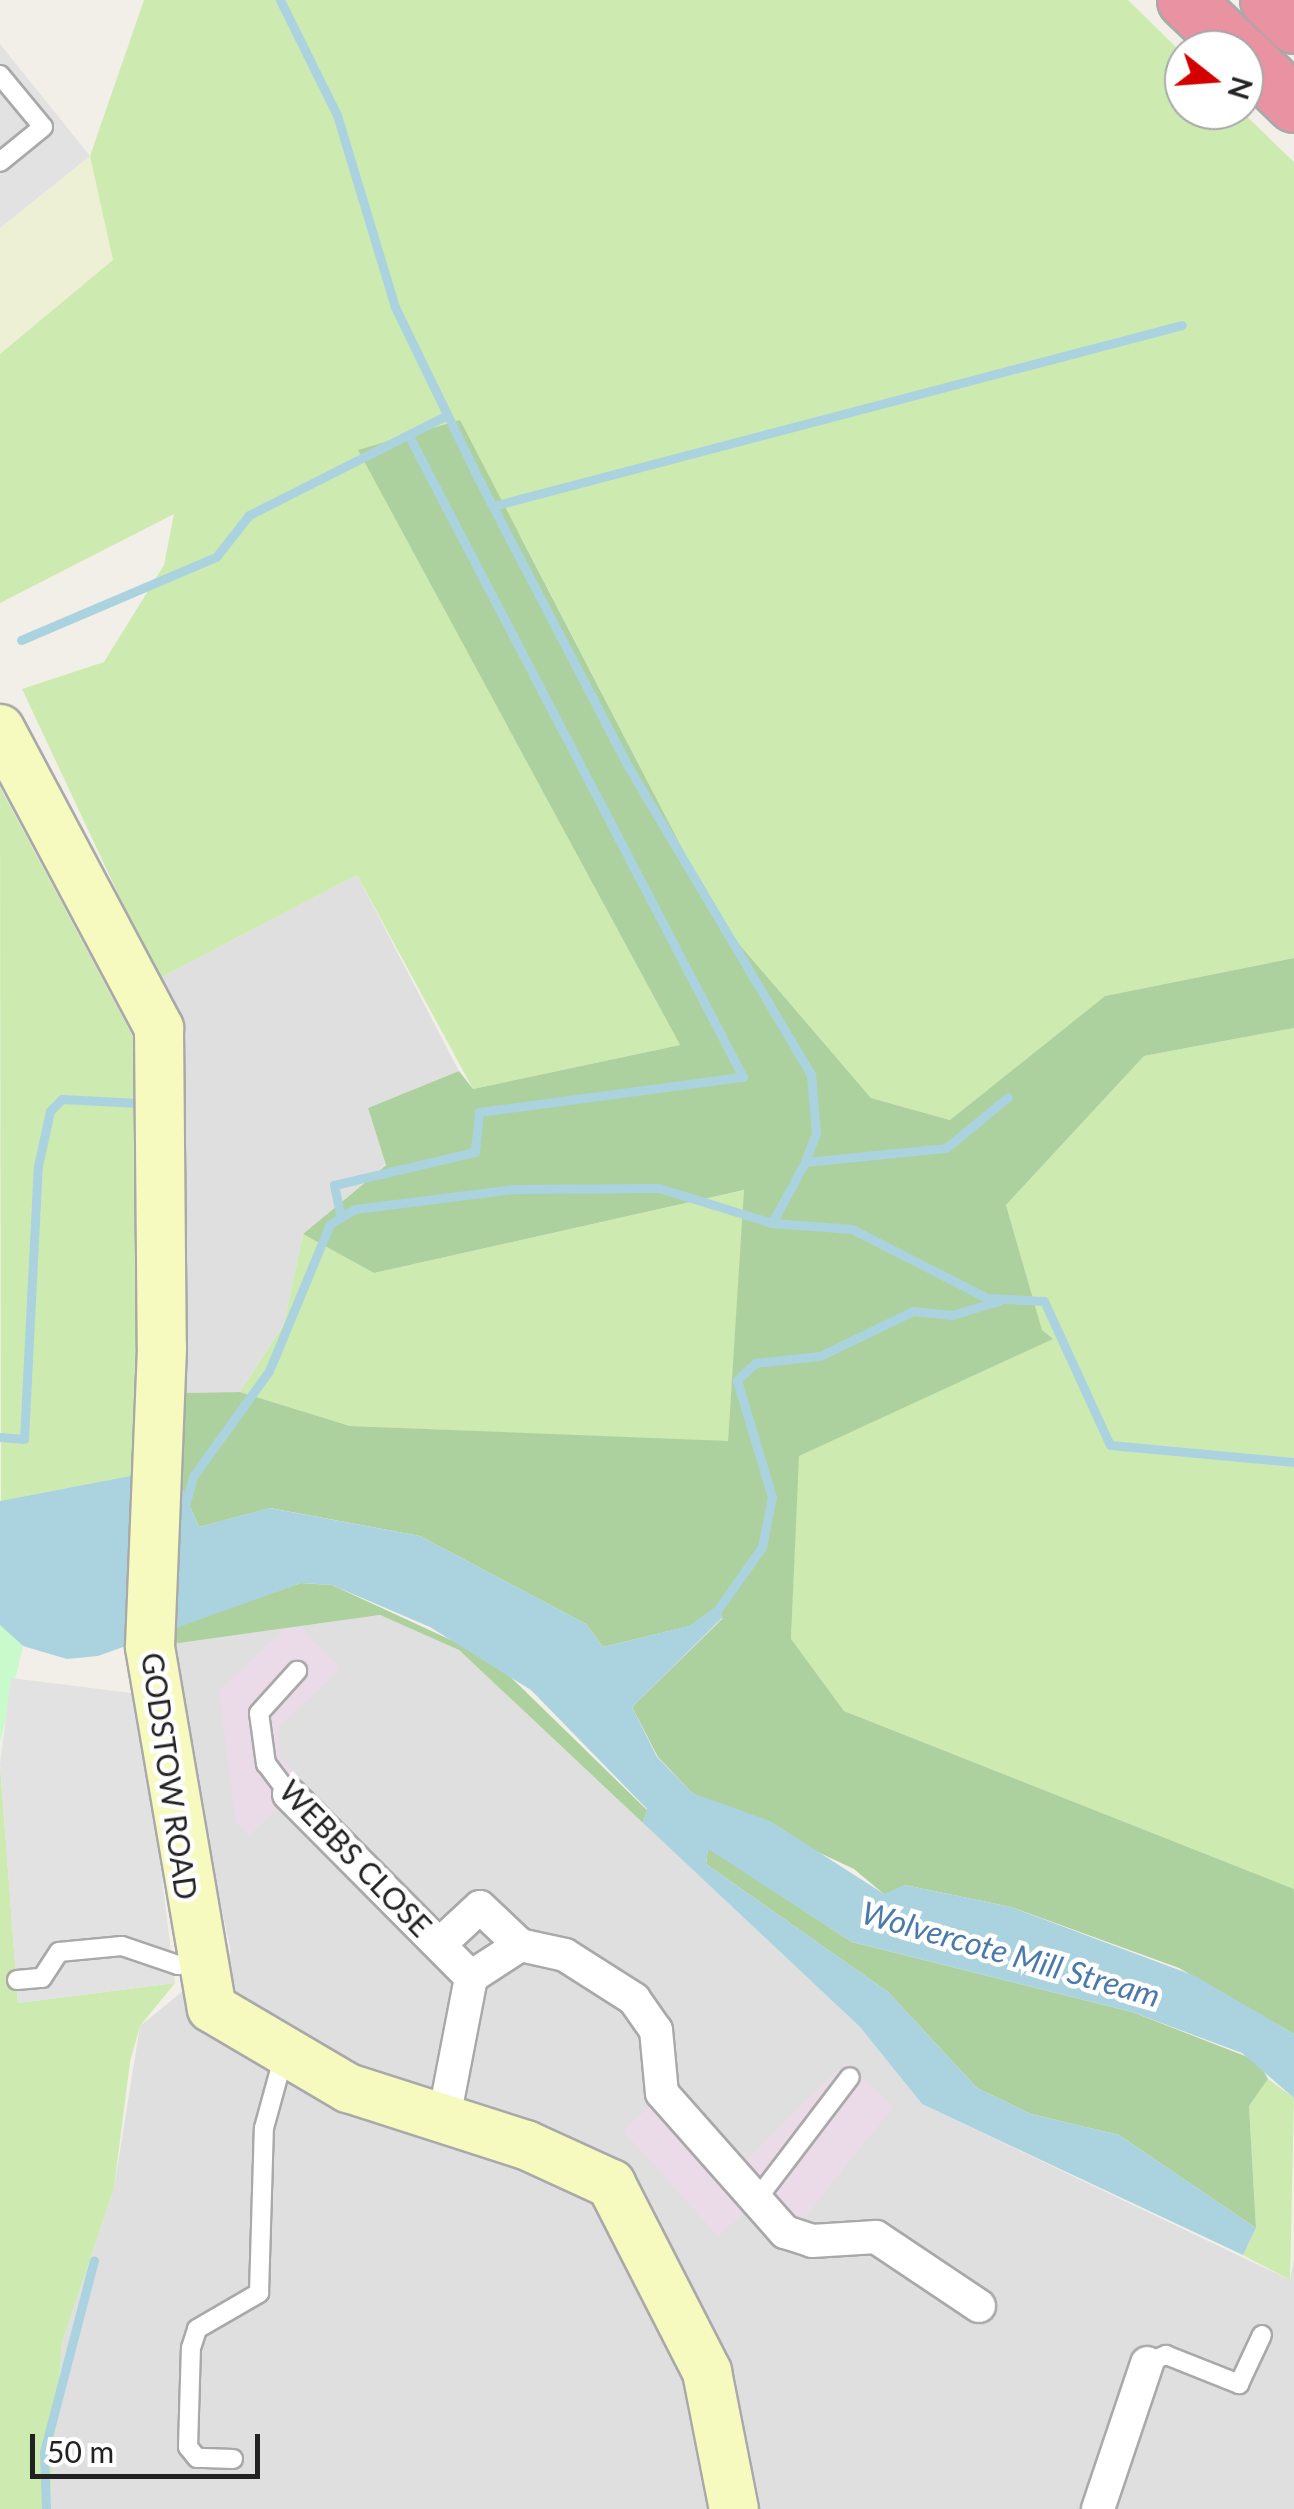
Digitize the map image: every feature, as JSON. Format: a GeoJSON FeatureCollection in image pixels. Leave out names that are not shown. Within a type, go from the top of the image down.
{"type":"FeatureCollection","features":[{"type":"Feature","properties":{"kind":"highway"},"geometry":{"type":"LineString","coordinates":[[1185,0],[1217,30]]}},
{"type":"Feature","properties":{"kind":"highway"},"geometry":{"type":"LineString","coordinates":[[1268,0],[1294,25]]}},
{"type":"Feature","properties":{"kind":"highway"},"geometry":{"type":"LineString","coordinates":[[1264,75],[1294,104]]}},
{"type":"Feature","properties":{"kind":"street","name":"GODSTOW ROAD"},"geometry":{"type":"LineString","coordinates":[[0,729],[158,1028],[158,1475],[150,1647],[197,1962],[212,2008],[287,2046],[348,2088],[442,2124],[581,2168],[629,2207],[706,2372],[734,2509]]}},
{"type":"Feature","properties":{"kind":"street","name":"WEBBS CLOSE"},"geometry":{"type":"LineString","coordinates":[[289,1794],[471,1977]]}},
{"type":"Feature","properties":{"kind":"street","name":"WEBBS CLOSE"},"geometry":{"type":"LineString","coordinates":[[440,1944],[480,1908],[520,1946]]}},
{"type":"Feature","properties":{"kind":"street"},"geometry":{"type":"LineString","coordinates":[[442,2124],[471,1977],[520,1946],[566,1955],[634,1999],[656,2030],[662,2093],[754,2202],[785,2232],[812,2242],[876,2236],[980,2306]]}},
{"type":"Feature","properties":{"kind":"street"},"geometry":{"type":"LineString","coordinates":[[1098,2509],[1148,2362]]}},
{"type":"Feature","properties":{"kind":"lane"},"geometry":{"type":"LineString","coordinates":[[0,75],[43,127],[0,162]]}},
{"type":"Feature","properties":{"kind":"lane","name":"WEBBS CLOSE"},"geometry":{"type":"LineString","coordinates":[[289,1794],[266,1764],[259,1713],[298,1671]]}},
{"type":"Feature","properties":{"kind":"lane"},"geometry":{"type":"LineString","coordinates":[[17,1980],[42,1978],[60,1952],[106,1947],[197,1962]]}},
{"type":"Feature","properties":{"kind":"lane"},"geometry":{"type":"LineString","coordinates":[[232,2459],[197,2458],[188,2447],[191,2348],[197,2329],[259,2293],[264,2128],[287,2046]]}},
{"type":"Feature","properties":{"kind":"lane"},"geometry":{"type":"LineString","coordinates":[[754,2202],[850,2077]]}},
{"type":"Feature","properties":{"kind":"lane"},"geometry":{"type":"LineString","coordinates":[[1148,2362],[1166,2355],[1239,2384],[1262,2334]]}},
{"type":"Feature","properties":{"kind":"shaded area"},"geometry":{"type":"Polygon","coordinates":[[[0,44],[90,156],[0,228],[0,44]]]}},
{"type":"Feature","properties":{"kind":"shaded area"},"geometry":{"type":"Polygon","coordinates":[[[357,875],[459,1071],[368,1108],[386,1164],[303,1234],[284,1324],[240,1392],[179,1393],[158,979],[357,875]]]}},
{"type":"Feature","properties":{"kind":"shaded area"},"geometry":{"type":"Polygon","coordinates":[[[380,1615],[459,1650],[860,2027],[922,2104],[1290,2280],[1294,2259],[1294,2509],[49,2509],[62,2343],[114,2188],[140,2026],[231,1952],[165,1645],[380,1615]]]}},
{"type":"Feature","properties":{"kind":"shaded area"},"geometry":{"type":"Polygon","coordinates":[[[294,1620],[340,1669],[279,1727],[279,1756],[304,1782],[249,1835],[236,1822],[219,1691],[294,1620]]]}},
{"type":"Feature","properties":{"kind":"shaded area"},"geometry":{"type":"Polygon","coordinates":[[[11,1678],[139,1694],[175,1983],[18,2003],[0,1764],[11,1678]]]}},
{"type":"Feature","properties":{"kind":"shaded area"},"geometry":{"type":"Polygon","coordinates":[[[846,2062],[893,2107],[797,2226],[739,2167],[846,2062]]]}},
{"type":"Feature","properties":{"kind":"shaded area"},"geometry":{"type":"Polygon","coordinates":[[[649,2107],[744,2213],[718,2236],[623,2130],[649,2107]]]}},
{"type":"Feature","properties":{"kind":"green space"},"geometry":{"type":"Polygon","coordinates":[[[144,0],[1128,0],[1164,35],[1164,130],[1261,130],[1294,162],[1294,958],[1105,996],[950,1120],[871,1098],[721,923],[520,535],[359,451],[680,1045],[473,1089],[357,875],[158,979],[22,689],[104,662],[164,565],[174,514],[0,603],[0,354],[113,260],[90,156],[144,0]]]}},
{"type":"Feature","properties":{"kind":"green space"},"geometry":{"type":"Polygon","coordinates":[[[90,156],[114,260],[0,354],[0,228],[90,156]]]}},
{"type":"Feature","properties":{"kind":"green space"},"geometry":{"type":"Polygon","coordinates":[[[460,420],[721,923],[871,1098],[950,1120],[1105,996],[1294,958],[1294,1028],[1144,1056],[1006,1205],[1042,1330],[1053,1339],[799,1456],[791,1639],[844,1711],[1294,1889],[1294,2034],[1179,1968],[1011,1907],[905,1885],[885,1895],[854,1869],[692,1793],[658,1757],[632,1707],[723,1618],[603,1647],[586,1624],[420,1536],[270,1508],[199,1527],[179,1482],[179,1393],[240,1392],[350,1426],[728,1441],[744,1190],[374,1273],[303,1234],[386,1165],[368,1108],[459,1071],[473,1089],[680,1045],[358,450],[460,420]]]}},
{"type":"Feature","properties":{"kind":"green space"},"geometry":{"type":"Polygon","coordinates":[[[0,787],[137,1044],[140,1474],[1,1501],[0,787]]]}},
{"type":"Feature","properties":{"kind":"green space"},"geometry":{"type":"Polygon","coordinates":[[[1294,1028],[1294,1889],[844,1711],[791,1640],[798,1456],[1052,1339],[1042,1331],[1006,1205],[1144,1056],[1294,1028]]]}},
{"type":"Feature","properties":{"kind":"green space"},"geometry":{"type":"Polygon","coordinates":[[[745,1190],[728,1442],[350,1426],[240,1392],[284,1324],[303,1234],[374,1273],[745,1190]]]}},
{"type":"Feature","properties":{"kind":"green space"},"geometry":{"type":"Polygon","coordinates":[[[301,1583],[332,1585],[492,1659],[647,1810],[643,1823],[459,1650],[380,1615],[165,1645],[163,1631],[301,1583]]]}},
{"type":"Feature","properties":{"kind":"green space"},"geometry":{"type":"Polygon","coordinates":[[[0,1625],[23,1646],[0,1743],[0,1625]]]}},
{"type":"Feature","properties":{"kind":"green space"},"geometry":{"type":"Polygon","coordinates":[[[0,1764],[18,2003],[175,1983],[140,2026],[130,2062],[114,2188],[62,2343],[49,2509],[0,2509],[0,1764]]]}},
{"type":"Feature","properties":{"kind":"green space"},"geometry":{"type":"Polygon","coordinates":[[[708,1848],[852,1942],[1132,2012],[1258,2061],[1268,2079],[1249,2106],[1256,2228],[1119,2135],[1031,2114],[977,2088],[888,1992],[706,1864],[708,1848]]]}},
{"type":"Feature","properties":{"kind":"green space"},"geometry":{"type":"Polygon","coordinates":[[[1268,2079],[1294,2098],[1290,2280],[1243,2255],[1256,2228],[1249,2106],[1268,2079]]]}},
{"type":"Feature","properties":{"kind":"water","name":"Wolvercote Mill Stream"},"geometry":{"type":"Polygon","coordinates":[[[140,1474],[179,1482],[199,1527],[269,1508],[420,1536],[586,1624],[603,1647],[689,1626],[718,1605],[723,1617],[632,1707],[657,1757],[692,1793],[770,1821],[884,1894],[905,1885],[1011,1907],[1195,1976],[1294,2034],[1294,2098],[1242,2053],[1132,2012],[852,1942],[708,1849],[706,1864],[888,1992],[977,2088],[1031,2114],[1119,2135],[1256,2228],[1243,2255],[922,2104],[860,2027],[643,1823],[647,1809],[531,1690],[430,1627],[332,1585],[301,1583],[98,1656],[67,1659],[23,1646],[0,1625],[0,1501],[140,1474]]]}},
{"type":"Feature","properties":{"kind":"waterway"},"geometry":{"type":"LineString","coordinates":[[280,0],[337,115],[395,307],[478,478],[629,768],[811,1075],[816,1133],[805,1162]]}},
{"type":"Feature","properties":{"kind":"waterway"},"geometry":{"type":"LineString","coordinates":[[493,506],[1182,325]]}},
{"type":"Feature","properties":{"kind":"waterway"},"geometry":{"type":"LineString","coordinates":[[21,640],[216,557],[249,515],[447,415]]}},
{"type":"Feature","properties":{"kind":"waterway"},"geometry":{"type":"LineString","coordinates":[[341,1218],[334,1185],[475,1152],[479,1112],[743,1077],[410,438]]}},
{"type":"Feature","properties":{"kind":"waterway"},"geometry":{"type":"LineString","coordinates":[[772,1223],[805,1162],[946,1148],[1008,1097]]}},
{"type":"Feature","properties":{"kind":"waterway"},"geometry":{"type":"LineString","coordinates":[[0,1437],[24,1439],[38,1166],[50,1111],[62,1099],[139,1103]]}},
{"type":"Feature","properties":{"kind":"waterway"},"geometry":{"type":"LineString","coordinates":[[184,1509],[194,1475],[269,1371],[330,1224],[355,1209],[514,1189],[659,1188],[772,1223],[852,1229],[987,1298],[1044,1301],[1110,1445],[1294,1462]]}},
{"type":"Feature","properties":{"kind":"waterway"},"geometry":{"type":"LineString","coordinates":[[714,1615],[762,1547],[772,1497],[737,1380],[755,1363],[820,1356],[913,1311],[952,1315],[999,1301]]}},
{"type":"Feature","properties":{"kind":"waterway"},"geometry":{"type":"LineString","coordinates":[[46,2509],[44,2452],[94,2260]]}}]}
